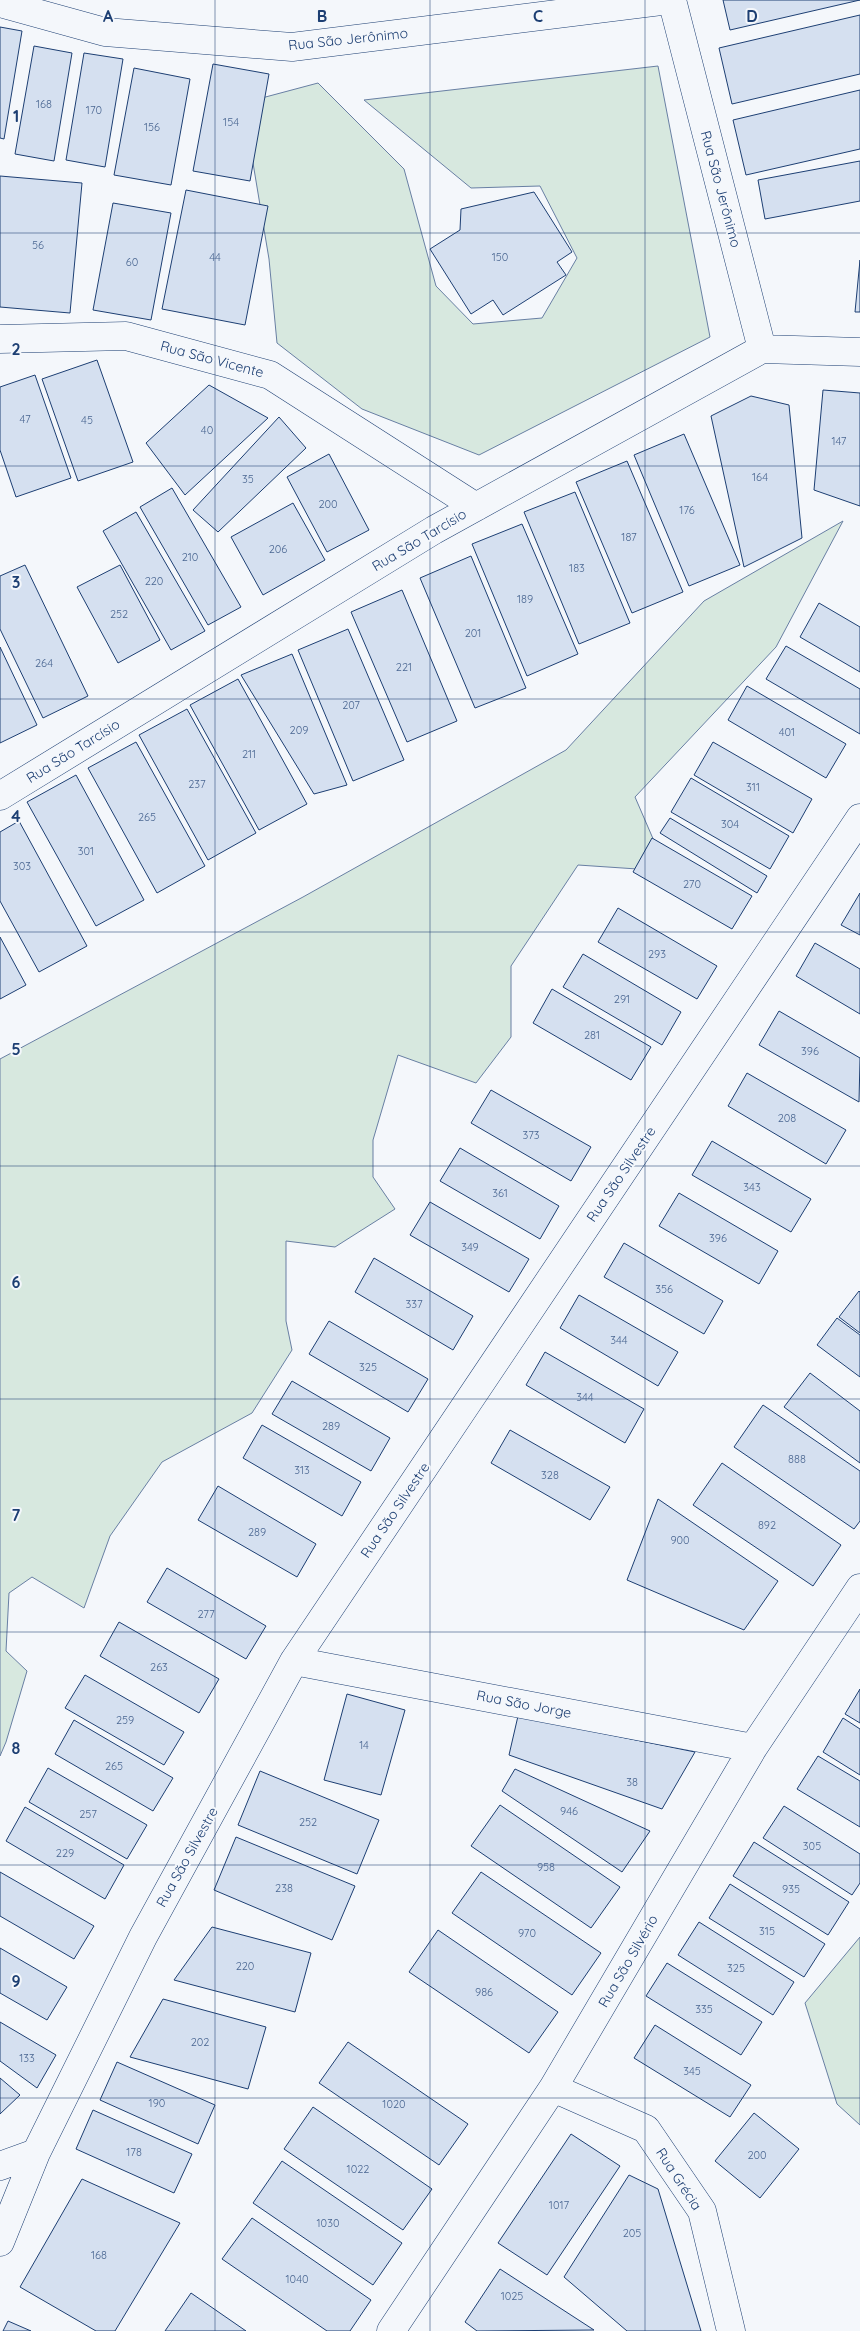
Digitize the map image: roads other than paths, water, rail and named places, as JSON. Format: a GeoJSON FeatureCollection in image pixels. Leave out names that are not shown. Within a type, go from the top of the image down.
{"type":"FeatureCollection","features":[{"type":"Feature","properties":{"kind":"street","name":"Rua São Jerônimo"},"geometry":{"type":"LineString","coordinates":[[0,3],[105,32],[292,47],[670,0],[762,349]]}},
{"type":"Feature","properties":{"kind":"street","name":"Rua São Vicente"},"geometry":{"type":"LineString","coordinates":[[0,339],[126,336],[270,375],[476,507]]}},
{"type":"Feature","properties":{"kind":"street"},"geometry":{"type":"LineString","coordinates":[[762,349],[860,352]]}},
{"type":"Feature","properties":{"kind":"street","name":"Rua São Tarcísio"},"geometry":{"type":"LineString","coordinates":[[0,796],[425,535],[762,349]]}},
{"type":"Feature","properties":{"kind":"street","name":"Rua São Silvestre"},"geometry":{"type":"LineString","coordinates":[[0,2242],[36,2153],[143,1937],[294,1661],[860,818]]}},
{"type":"Feature","properties":{"kind":"street","name":"Rua São Silvério"},"geometry":{"type":"LineString","coordinates":[[391,2331],[553,2088],[753,1748],[860,1588]]}},
{"type":"Feature","properties":{"kind":"street","name":"Rua São Jorge"},"geometry":{"type":"LineString","coordinates":[[294,1661],[753,1748]]}},
{"type":"Feature","properties":{"kind":"street","name":"Rua Grécia"},"geometry":{"type":"LineString","coordinates":[[553,2088],[646,2129],[702,2212],[731,2331]]}},
{"type":"Feature","properties":{"kind":"street"},"geometry":{"type":"LineString","coordinates":[[0,2166],[36,2153]]}}]}
